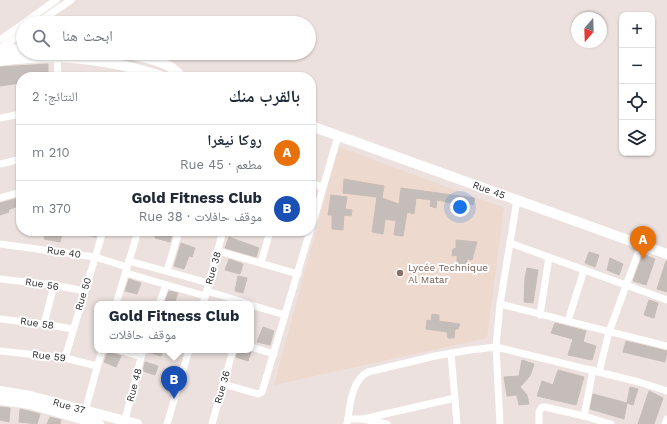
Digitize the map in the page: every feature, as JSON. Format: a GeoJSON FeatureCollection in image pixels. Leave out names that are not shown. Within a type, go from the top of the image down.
{"type":"FeatureCollection","features":[{"type":"Feature","properties":{"kind":"street"},"geometry":{"type":"LineString","coordinates":[[33,16],[56,0]]}},
{"type":"Feature","properties":{"kind":"street"},"geometry":{"type":"LineString","coordinates":[[47,16],[71,0]]}},
{"type":"Feature","properties":{"kind":"street"},"geometry":{"type":"LineString","coordinates":[[2,54],[1,37],[16,27]]}},
{"type":"Feature","properties":{"kind":"street"},"geometry":{"type":"LineString","coordinates":[[2,54],[16,40]]}},
{"type":"Feature","properties":{"kind":"street"},"geometry":{"type":"LineString","coordinates":[[2,54],[16,50]]}},
{"type":"Feature","properties":{"kind":"street"},"geometry":{"type":"LineString","coordinates":[[2,54],[16,55]]}},
{"type":"Feature","properties":{"kind":"street"},"geometry":{"type":"LineString","coordinates":[[57,60],[58,72]]}},
{"type":"Feature","properties":{"kind":"street"},"geometry":{"type":"LineString","coordinates":[[92,60],[132,67],[148,72]]}},
{"type":"Feature","properties":{"kind":"street"},"geometry":{"type":"LineString","coordinates":[[150,60],[167,65],[177,72]]}},
{"type":"Feature","properties":{"kind":"street"},"geometry":{"type":"LineString","coordinates":[[0,118],[16,115]]}},
{"type":"Feature","properties":{"kind":"street","name":"Rue 45"},"geometry":{"type":"LineString","coordinates":[[316,128],[667,254]]}},
{"type":"Feature","properties":{"kind":"street"},"geometry":{"type":"LineString","coordinates":[[316,210],[338,136]]}},
{"type":"Feature","properties":{"kind":"street"},"geometry":{"type":"LineString","coordinates":[[0,164],[16,160]]}},
{"type":"Feature","properties":{"kind":"street"},"geometry":{"type":"LineString","coordinates":[[316,185],[322,187]]}},
{"type":"Feature","properties":{"kind":"street"},"geometry":{"type":"LineString","coordinates":[[0,198],[16,195]]}},
{"type":"Feature","properties":{"kind":"street"},"geometry":{"type":"LineString","coordinates":[[500,424],[496,347],[500,304],[517,200]]}},
{"type":"Feature","properties":{"kind":"street","name":"Rue 50"},"geometry":{"type":"LineString","coordinates":[[65,358],[101,236]]}},
{"type":"Feature","properties":{"kind":"street"},"geometry":{"type":"LineString","coordinates":[[117,301],[136,236]]}},
{"type":"Feature","properties":{"kind":"street"},"geometry":{"type":"LineString","coordinates":[[167,271],[178,236]]}},
{"type":"Feature","properties":{"kind":"street","name":"Rue 38"},"geometry":{"type":"LineString","coordinates":[[203,301],[222,236]]}},
{"type":"Feature","properties":{"kind":"street"},"geometry":{"type":"LineString","coordinates":[[261,263],[269,236]]}},
{"type":"Feature","properties":{"kind":"street"},"geometry":{"type":"LineString","coordinates":[[223,384],[260,393],[264,389],[309,236]]}},
{"type":"Feature","properties":{"kind":"street"},"geometry":{"type":"LineString","coordinates":[[510,243],[667,300]]}},
{"type":"Feature","properties":{"kind":"street","name":"Rue 40"},"geometry":{"type":"LineString","coordinates":[[0,244],[95,257],[127,267],[166,284],[236,301]]}},
{"type":"Feature","properties":{"kind":"street"},"geometry":{"type":"LineString","coordinates":[[584,416],[596,371],[609,332],[641,245]]}},
{"type":"Feature","properties":{"kind":"street"},"geometry":{"type":"LineString","coordinates":[[218,250],[298,274]]}},
{"type":"Feature","properties":{"kind":"street"},"geometry":{"type":"LineString","coordinates":[[540,314],[549,257]]}},
{"type":"Feature","properties":{"kind":"street","name":"Rue 40"},"geometry":{"type":"LineString","coordinates":[[127,267],[167,271],[208,283]]}},
{"type":"Feature","properties":{"kind":"street"},"geometry":{"type":"LineString","coordinates":[[568,321],[584,270]]}},
{"type":"Feature","properties":{"kind":"street","name":"Rue 56"},"geometry":{"type":"LineString","coordinates":[[0,279],[54,285],[84,291]]}},
{"type":"Feature","properties":{"kind":"street"},"geometry":{"type":"LineString","coordinates":[[160,301],[166,284]]}},
{"type":"Feature","properties":{"kind":"street"},"geometry":{"type":"LineString","coordinates":[[44,324],[54,285]]}},
{"type":"Feature","properties":{"kind":"street"},"geometry":{"type":"LineString","coordinates":[[500,304],[667,346]]}},
{"type":"Feature","properties":{"kind":"street","name":"Rue 40"},"geometry":{"type":"LineString","coordinates":[[254,306],[285,315]]}},
{"type":"Feature","properties":{"kind":"street","name":"Rue 58"},"geometry":{"type":"LineString","coordinates":[[0,319],[73,329]]}},
{"type":"Feature","properties":{"kind":"street"},"geometry":{"type":"LineString","coordinates":[[455,398],[363,419],[347,421],[354,388],[363,374],[450,354],[496,347],[639,382],[667,391]]}},
{"type":"Feature","properties":{"kind":"street"},"geometry":{"type":"LineString","coordinates":[[254,348],[274,354]]}},
{"type":"Feature","properties":{"kind":"street","name":"Rue 59"},"geometry":{"type":"LineString","coordinates":[[0,351],[65,358],[97,366]]}},
{"type":"Feature","properties":{"kind":"street"},"geometry":{"type":"LineString","coordinates":[[85,411],[101,353]]}},
{"type":"Feature","properties":{"kind":"street"},"geometry":{"type":"LineString","coordinates":[[167,424],[188,353]]}},
{"type":"Feature","properties":{"kind":"street","name":"Rue 36"},"geometry":{"type":"LineString","coordinates":[[212,424],[232,353]]}},
{"type":"Feature","properties":{"kind":"street","name":"Rue 48"},"geometry":{"type":"LineString","coordinates":[[124,420],[142,354]]}},
{"type":"Feature","properties":{"kind":"street"},"geometry":{"type":"LineString","coordinates":[[450,354],[457,424]]}},
{"type":"Feature","properties":{"kind":"street","name":"Rue 37"},"geometry":{"type":"LineString","coordinates":[[0,391],[30,396],[137,424]]}},
{"type":"Feature","properties":{"kind":"street","name":"Rue 37"},"geometry":{"type":"LineString","coordinates":[[0,400],[30,404],[68,420],[99,424]]}},
{"type":"Feature","properties":{"kind":"street"},"geometry":{"type":"LineString","coordinates":[[539,424],[539,412],[542,407],[584,416],[611,424]]}},
{"type":"Feature","properties":{"kind":"street"},"geometry":{"type":"LineString","coordinates":[[363,419],[387,424]]}},
{"type":"Feature","properties":{"kind":"street"},"geometry":{"type":"LineString","coordinates":[[665,424],[667,419]]}},
{"type":"Feature","properties":{"kind":"shaded area","name":"Lycée Technique Al Matar"},"geometry":{"type":"Polygon","coordinates":[[[339,147],[504,208],[487,338],[274,385],[315,236],[316,236],[339,147]]]}},
{"type":"Feature","properties":{"kind":"building"},"geometry":{"type":"Polygon","coordinates":[[[48,64],[48,72],[16,72],[16,84],[0,86],[0,67],[48,64]]]}},
{"type":"Feature","properties":{"kind":"building"},"geometry":{"type":"Polygon","coordinates":[[[344,179],[384,186],[382,198],[399,204],[401,188],[475,198],[473,205],[458,203],[456,210],[451,209],[452,203],[437,200],[436,208],[430,206],[431,200],[416,198],[414,214],[407,212],[403,236],[394,235],[396,221],[385,219],[383,234],[372,232],[377,197],[343,193],[344,179]]]}},
{"type":"Feature","properties":{"kind":"building"},"geometry":{"type":"Polygon","coordinates":[[[331,195],[347,197],[345,209],[352,210],[351,216],[344,215],[343,230],[332,229],[332,215],[328,215],[331,195]]]}},
{"type":"Feature","properties":{"kind":"building"},"geometry":{"type":"Polygon","coordinates":[[[16,199],[16,207],[8,210],[9,212],[0,215],[0,203],[16,199]]]}},
{"type":"Feature","properties":{"kind":"building"},"geometry":{"type":"Polygon","coordinates":[[[45,236],[62,236],[60,242],[44,239],[45,236]]]}},
{"type":"Feature","properties":{"kind":"building"},"geometry":{"type":"Polygon","coordinates":[[[156,236],[172,236],[170,242],[155,238],[156,236]]]}},
{"type":"Feature","properties":{"kind":"building"},"geometry":{"type":"Polygon","coordinates":[[[229,237],[259,248],[256,257],[225,248],[229,237]]]}},
{"type":"Feature","properties":{"kind":"building"},"geometry":{"type":"Polygon","coordinates":[[[456,240],[477,242],[472,260],[467,259],[466,268],[457,267],[457,255],[452,256],[453,249],[456,248],[456,240]]]}},
{"type":"Feature","properties":{"kind":"building"},"geometry":{"type":"Polygon","coordinates":[[[181,243],[195,248],[192,257],[189,256],[184,269],[174,266],[181,243]]]}},
{"type":"Feature","properties":{"kind":"building"},"geometry":{"type":"Polygon","coordinates":[[[589,252],[599,255],[595,267],[585,263],[589,252]]]}},
{"type":"Feature","properties":{"kind":"building"},"geometry":{"type":"Polygon","coordinates":[[[643,254],[655,259],[646,285],[633,281],[643,254]]]}},
{"type":"Feature","properties":{"kind":"building"},"geometry":{"type":"Polygon","coordinates":[[[610,258],[623,264],[619,275],[607,270],[610,258]]]}},
{"type":"Feature","properties":{"kind":"building"},"geometry":{"type":"Polygon","coordinates":[[[229,259],[243,264],[240,274],[225,270],[229,259]]]}},
{"type":"Feature","properties":{"kind":"building"},"geometry":{"type":"Polygon","coordinates":[[[667,261],[667,292],[657,289],[667,261]]]}},
{"type":"Feature","properties":{"kind":"building"},"geometry":{"type":"Polygon","coordinates":[[[527,268],[538,270],[533,303],[524,302],[527,268]]]}},
{"type":"Feature","properties":{"kind":"building"},"geometry":{"type":"Polygon","coordinates":[[[238,276],[247,278],[243,293],[235,291],[238,276]]]}},
{"type":"Feature","properties":{"kind":"building"},"geometry":{"type":"Polygon","coordinates":[[[129,279],[141,283],[137,294],[125,291],[129,279]]]}},
{"type":"Feature","properties":{"kind":"building"},"geometry":{"type":"Polygon","coordinates":[[[169,291],[178,293],[175,301],[165,301],[169,291]]]}},
{"type":"Feature","properties":{"kind":"building"},"geometry":{"type":"Polygon","coordinates":[[[649,300],[658,303],[654,318],[644,315],[649,300]]]}},
{"type":"Feature","properties":{"kind":"building"},"geometry":{"type":"Polygon","coordinates":[[[432,314],[439,315],[439,321],[460,324],[458,329],[455,329],[454,338],[448,338],[447,332],[426,329],[427,320],[431,321],[432,314]]]}},
{"type":"Feature","properties":{"kind":"building"},"geometry":{"type":"Polygon","coordinates":[[[555,323],[586,331],[583,342],[596,346],[592,360],[568,355],[573,339],[551,333],[555,323]]]}},
{"type":"Feature","properties":{"kind":"building"},"geometry":{"type":"Polygon","coordinates":[[[263,327],[274,331],[270,345],[257,342],[263,327]]]}},
{"type":"Feature","properties":{"kind":"building"},"geometry":{"type":"Polygon","coordinates":[[[626,341],[667,351],[665,362],[623,352],[626,341]]]}},
{"type":"Feature","properties":{"kind":"building"},"geometry":{"type":"Polygon","coordinates":[[[108,353],[121,356],[116,367],[104,362],[108,353]]]}},
{"type":"Feature","properties":{"kind":"building"},"geometry":{"type":"Polygon","coordinates":[[[151,353],[162,353],[161,356],[151,353]]]}},
{"type":"Feature","properties":{"kind":"building"},"geometry":{"type":"Polygon","coordinates":[[[237,353],[251,353],[248,361],[236,357],[237,353]]]}},
{"type":"Feature","properties":{"kind":"building"},"geometry":{"type":"Polygon","coordinates":[[[522,360],[534,364],[530,376],[520,387],[527,395],[529,404],[519,405],[517,395],[507,396],[504,377],[519,376],[522,360]]]}},
{"type":"Feature","properties":{"kind":"building"},"geometry":{"type":"Polygon","coordinates":[[[145,362],[158,366],[155,375],[143,371],[145,362]]]}},
{"type":"Feature","properties":{"kind":"building"},"geometry":{"type":"Polygon","coordinates":[[[558,370],[584,377],[576,405],[537,396],[542,381],[553,385],[558,370]]]}},
{"type":"Feature","properties":{"kind":"building"},"geometry":{"type":"Polygon","coordinates":[[[630,387],[638,389],[633,405],[627,403],[630,387]]]}},
{"type":"Feature","properties":{"kind":"building"},"geometry":{"type":"Polygon","coordinates":[[[649,391],[663,398],[654,424],[638,424],[649,391]]]}},
{"type":"Feature","properties":{"kind":"building"},"geometry":{"type":"Polygon","coordinates":[[[593,394],[627,403],[624,419],[590,409],[593,394]]]}},
{"type":"Feature","properties":{"kind":"building"},"geometry":{"type":"Polygon","coordinates":[[[0,407],[10,408],[9,422],[0,420],[0,407]]]}},
{"type":"Feature","properties":{"kind":"building"},"geometry":{"type":"Polygon","coordinates":[[[20,409],[40,414],[37,424],[19,422],[20,409]]]}},
{"type":"Feature","properties":{"kind":"building"},"geometry":{"type":"Polygon","coordinates":[[[50,417],[61,420],[60,424],[47,424],[50,417]]]}},
{"type":"Feature","properties":{"kind":"place","name":"روكا نيغرا"},"geometry":{"type":"Point","coordinates":[643,259]}},
{"type":"Feature","properties":{"kind":"place","name":"Lycée Technique Al Matar"},"geometry":{"type":"Point","coordinates":[400,273]}},
{"type":"Feature","properties":{"kind":"place","name":"Gold Fitness Club"},"geometry":{"type":"Point","coordinates":[174,399]}}]}
